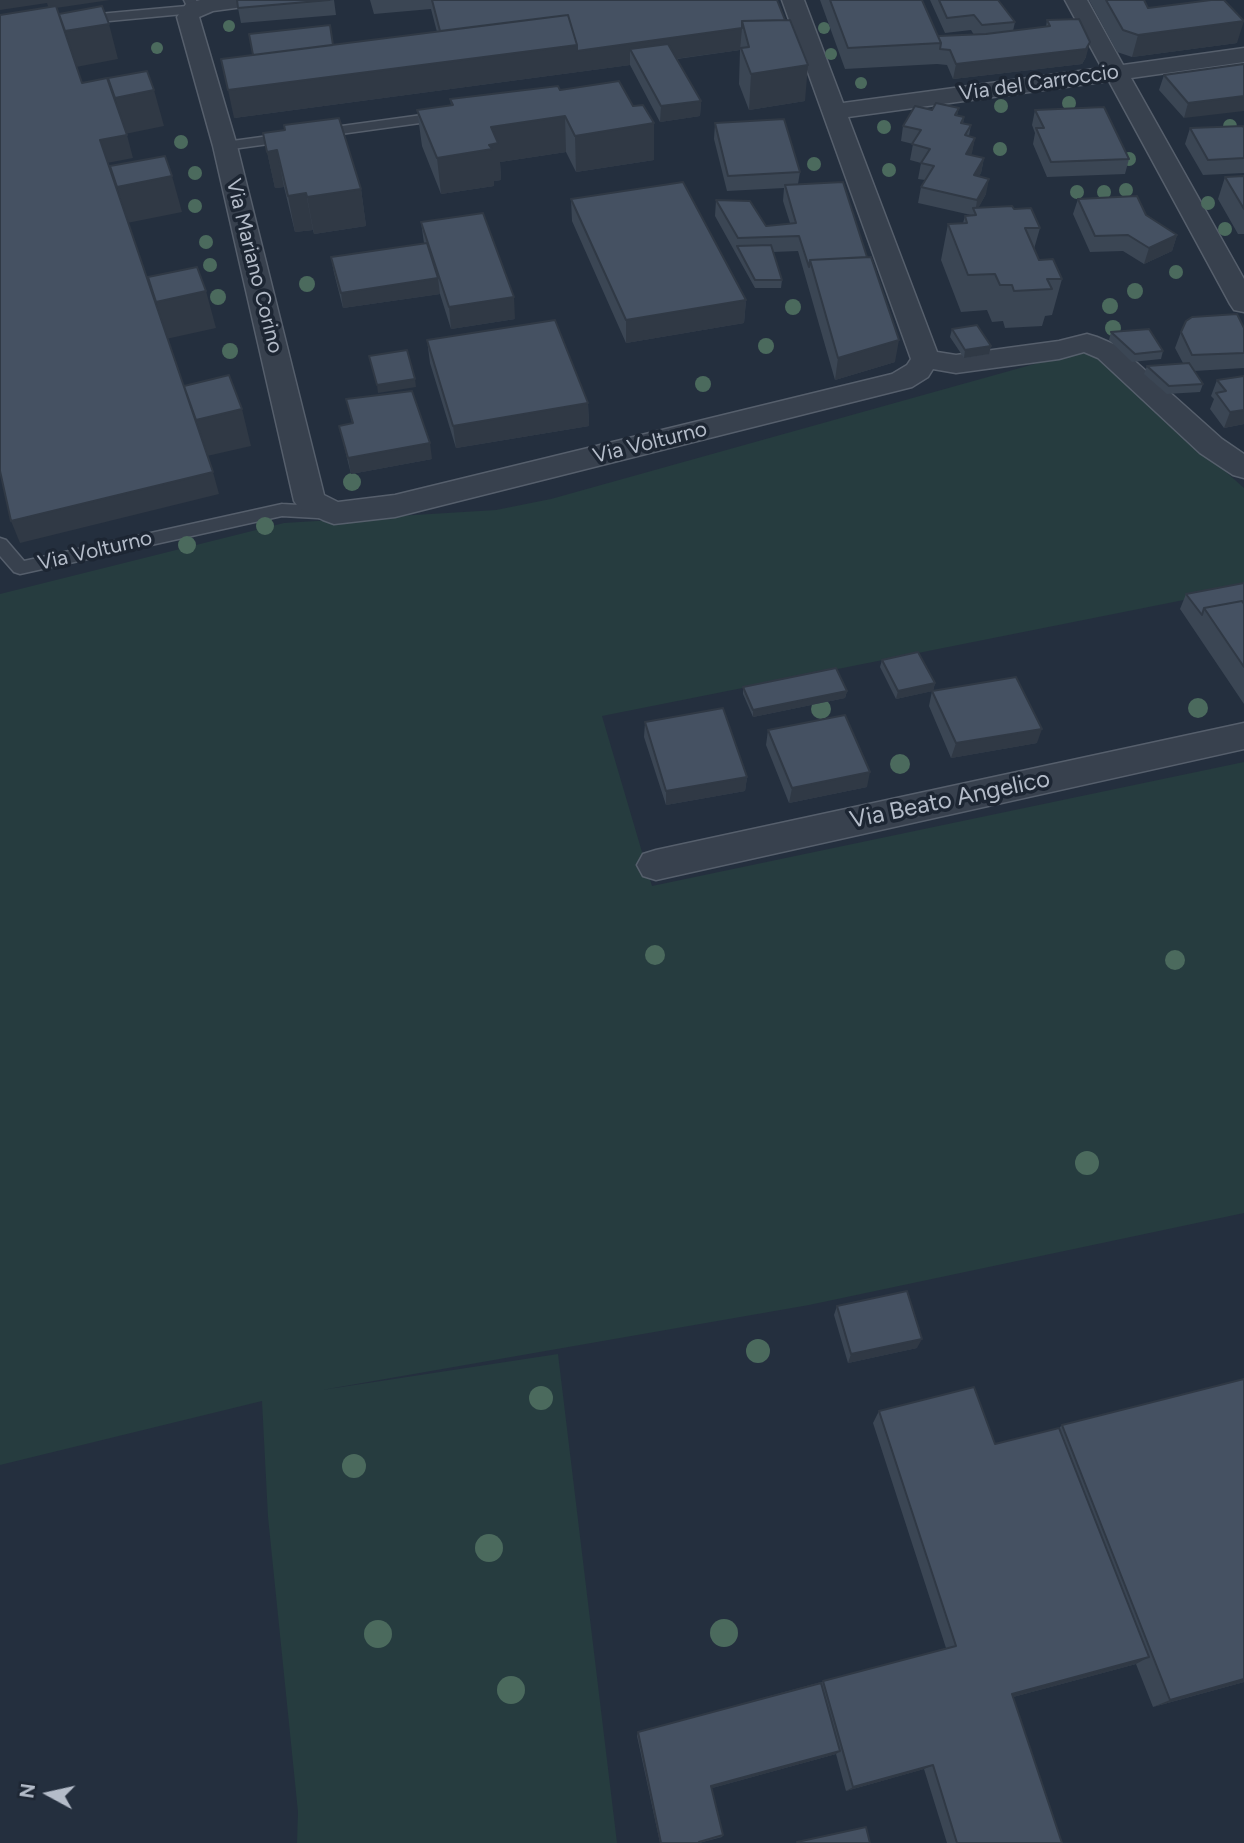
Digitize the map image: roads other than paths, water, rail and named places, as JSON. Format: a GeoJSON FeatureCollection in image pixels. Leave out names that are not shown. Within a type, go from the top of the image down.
{"type":"FeatureCollection","features":[{"type":"Feature","properties":{"kind":"street"},"geometry":{"type":"LineString","coordinates":[[192,4],[250,0]]}},
{"type":"Feature","properties":{"kind":"street"},"geometry":{"type":"LineString","coordinates":[[793,0],[925,359],[957,364],[1059,351],[1087,343],[1108,352],[1210,446],[1244,468]]}},
{"type":"Feature","properties":{"kind":"street"},"geometry":{"type":"LineString","coordinates":[[1076,0],[1244,304]]}},
{"type":"Feature","properties":{"kind":"street","name":"Via Mariano Corino"},"geometry":{"type":"LineString","coordinates":[[192,4],[188,17],[225,146],[310,501],[334,513]]}},
{"type":"Feature","properties":{"kind":"street","name":"Via del Carroccio"},"geometry":{"type":"LineString","coordinates":[[834,112],[1244,55]]}},
{"type":"Feature","properties":{"kind":"street","name":"Via Volturno"},"geometry":{"type":"LineString","coordinates":[[334,513],[395,506],[902,381],[918,371],[925,359]]}},
{"type":"Feature","properties":{"kind":"street"},"geometry":{"type":"LineString","coordinates":[[1210,446],[1244,440]]}},
{"type":"Feature","properties":{"kind":"street","name":"Via Beato Angelico"},"geometry":{"type":"LineString","coordinates":[[656,864],[1244,736]]}},
{"type":"Feature","properties":{"kind":"lane"},"geometry":{"type":"LineString","coordinates":[[65,21],[192,4]]}},
{"type":"Feature","properties":{"kind":"lane"},"geometry":{"type":"LineString","coordinates":[[225,146],[459,114]]}},
{"type":"Feature","properties":{"kind":"lane","name":"Via Volturno"},"geometry":{"type":"LineString","coordinates":[[0,544],[20,568],[282,510],[334,513]]}}]}
